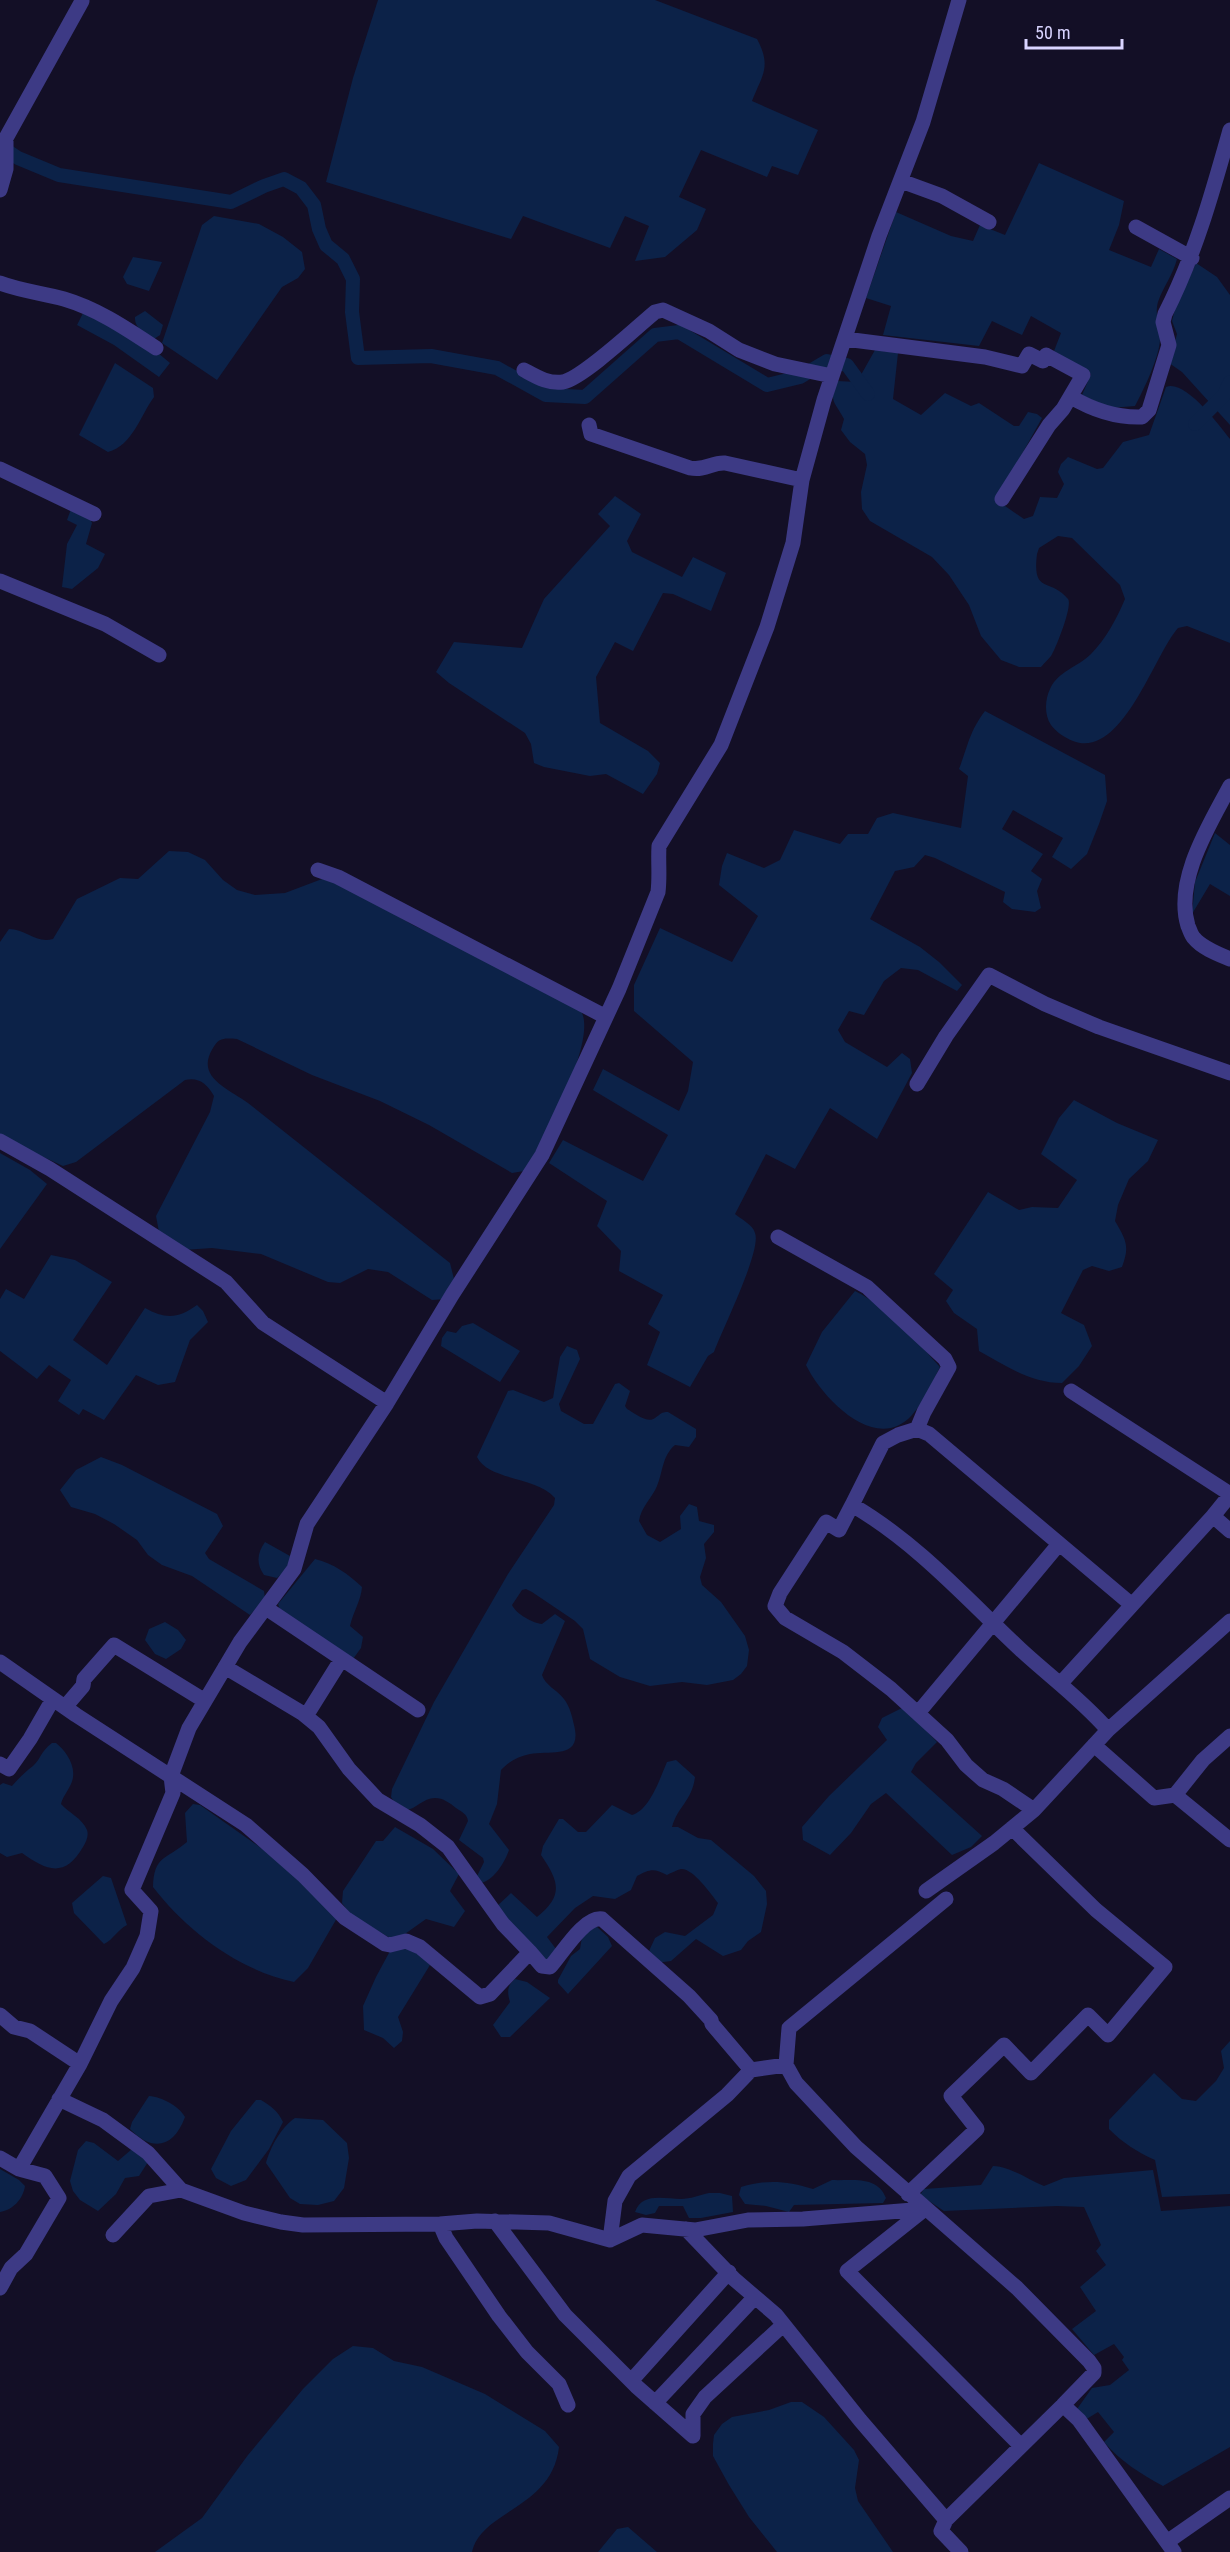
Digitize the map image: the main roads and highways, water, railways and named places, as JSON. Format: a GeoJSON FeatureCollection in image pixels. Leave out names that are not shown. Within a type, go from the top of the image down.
{"type":"FeatureCollection","features":[{"type":"Feature","properties":{"kind":"water"},"geometry":{"type":"Polygon","coordinates":[[[378,0],[655,0],[757,39],[765,64],[752,101],[818,130],[798,175],[772,166],[767,177],[701,150],[679,197],[706,209],[697,230],[665,257],[635,261],[649,226],[625,216],[610,248],[523,216],[511,239],[326,182],[353,78],[378,0]]]}},
{"type":"Feature","properties":{"kind":"water"},"geometry":{"type":"Polygon","coordinates":[[[1039,163],[1124,201],[1119,225],[1109,250],[1151,267],[1159,249],[1177,259],[1158,302],[1160,340],[1157,356],[1135,406],[1110,408],[1082,395],[1091,374],[1054,351],[1061,333],[1031,316],[1022,335],[992,321],[979,346],[883,335],[891,306],[866,298],[896,212],[951,236],[973,241],[980,225],[1005,235],[1039,163]]]}},
{"type":"Feature","properties":{"kind":"water"},"geometry":{"type":"Polygon","coordinates":[[[214,216],[259,224],[283,237],[302,252],[305,269],[298,278],[282,287],[217,380],[162,343],[202,225],[214,216]]]}},
{"type":"Feature","properties":{"kind":"water"},"geometry":{"type":"Polygon","coordinates":[[[133,257],[162,262],[149,291],[127,284],[123,277],[133,257]]]}},
{"type":"Feature","properties":{"kind":"water"},"geometry":{"type":"Polygon","coordinates":[[[1196,263],[1217,277],[1230,295],[1230,425],[1182,372],[1169,363],[1177,334],[1172,321],[1175,309],[1196,263]]]}},
{"type":"Feature","properties":{"kind":"water"},"geometry":{"type":"Polygon","coordinates":[[[84,311],[158,353],[170,363],[159,377],[114,345],[77,325],[84,311]]]}},
{"type":"Feature","properties":{"kind":"water"},"geometry":{"type":"Polygon","coordinates":[[[145,311],[163,325],[160,335],[154,339],[141,330],[135,321],[135,317],[145,311]]]}},
{"type":"Feature","properties":{"kind":"water"},"geometry":{"type":"Polygon","coordinates":[[[875,350],[898,353],[893,399],[921,415],[945,393],[971,406],[979,403],[1014,426],[1019,426],[1028,412],[1042,418],[1017,463],[1005,506],[1024,519],[1033,516],[1040,497],[1057,498],[1064,484],[1058,472],[1061,464],[1068,457],[1097,469],[1103,468],[1123,442],[1149,435],[1166,387],[1174,386],[1192,396],[1230,439],[1230,643],[1187,626],[1178,628],[1135,702],[1107,735],[1091,743],[1073,741],[1058,732],[1051,725],[1046,712],[1050,689],[1063,673],[1091,654],[1106,635],[1125,599],[1120,585],[1072,538],[1058,536],[1039,548],[1036,567],[1040,580],[1061,592],[1069,603],[1063,627],[1051,656],[1041,667],[1019,667],[1001,660],[981,636],[969,605],[949,575],[932,557],[870,521],[862,509],[861,492],[867,465],[865,454],[850,442],[841,430],[844,419],[834,401],[833,394],[837,381],[857,382],[875,350]]]}},
{"type":"Feature","properties":{"kind":"water"},"geometry":{"type":"Polygon","coordinates":[[[115,363],[153,388],[154,397],[130,437],[108,452],[79,435],[115,363]]]}},
{"type":"Feature","properties":{"kind":"water"},"geometry":{"type":"Polygon","coordinates":[[[615,496],[641,514],[627,541],[632,552],[682,577],[693,557],[726,573],[711,611],[673,594],[663,593],[633,651],[615,642],[596,677],[600,723],[648,751],[660,763],[657,774],[643,794],[606,774],[590,776],[534,763],[531,744],[525,733],[436,672],[454,642],[522,648],[544,599],[610,526],[598,514],[615,496]]]}},
{"type":"Feature","properties":{"kind":"water"},"geometry":{"type":"Polygon","coordinates":[[[71,509],[89,516],[92,523],[86,544],[105,554],[98,568],[72,589],[62,587],[67,544],[77,525],[67,520],[71,509]]]}},
{"type":"Feature","properties":{"kind":"water"},"geometry":{"type":"Polygon","coordinates":[[[985,711],[1105,775],[1107,801],[1087,854],[1071,869],[1052,857],[1063,838],[1013,810],[1002,829],[1043,854],[1031,871],[1042,879],[1037,891],[1041,908],[1035,912],[1012,909],[1003,902],[1005,892],[925,855],[914,867],[895,871],[870,919],[920,947],[962,985],[957,991],[918,970],[901,968],[884,981],[864,1015],[849,1011],[838,1030],[845,1042],[887,1067],[902,1053],[910,1059],[912,1073],[877,1139],[830,1108],[795,1169],[766,1154],[735,1214],[754,1230],[756,1242],[753,1256],[714,1352],[708,1356],[690,1387],[647,1365],[660,1332],[648,1324],[663,1295],[619,1271],[621,1251],[597,1226],[607,1201],[549,1163],[563,1140],[643,1181],[668,1135],[593,1090],[603,1069],[679,1111],[688,1091],[693,1062],[634,1011],[634,985],[660,928],[732,962],[758,916],[719,885],[727,853],[764,868],[780,860],[794,830],[840,844],[848,834],[868,834],[877,818],[893,813],[961,828],[968,776],[959,769],[972,733],[985,711]]]}},
{"type":"Feature","properties":{"kind":"water"},"geometry":{"type":"Polygon","coordinates":[[[1215,833],[1230,845],[1230,896],[1210,884],[1192,914],[1195,882],[1215,833]]]}},
{"type":"Feature","properties":{"kind":"water"},"geometry":{"type":"Polygon","coordinates":[[[169,851],[188,852],[205,860],[223,880],[237,890],[255,895],[285,893],[322,879],[344,885],[413,925],[572,1003],[582,1013],[584,1026],[582,1044],[559,1108],[535,1159],[524,1171],[512,1173],[429,1125],[380,1101],[312,1075],[237,1039],[229,1038],[218,1042],[208,1058],[211,1074],[223,1087],[248,1103],[450,1263],[455,1283],[445,1299],[432,1300],[388,1272],[368,1269],[340,1283],[328,1282],[261,1254],[212,1248],[183,1250],[159,1232],[156,1216],[210,1112],[214,1096],[205,1085],[198,1081],[185,1080],[76,1162],[63,1166],[0,1137],[0,942],[9,929],[21,931],[41,940],[53,939],[77,899],[120,878],[138,879],[169,851]]]}},
{"type":"Feature","properties":{"kind":"water"},"geometry":{"type":"Polygon","coordinates":[[[1074,1100],[1117,1123],[1158,1140],[1148,1161],[1129,1179],[1118,1205],[1115,1221],[1124,1238],[1126,1248],[1122,1267],[1109,1271],[1092,1266],[1083,1270],[1061,1313],[1084,1325],[1092,1346],[1079,1366],[1062,1383],[1029,1377],[979,1351],[977,1329],[954,1313],[946,1301],[953,1290],[934,1274],[988,1192],[1019,1210],[1032,1207],[1058,1208],[1077,1180],[1041,1154],[1059,1118],[1074,1100]]]}},
{"type":"Feature","properties":{"kind":"water"},"geometry":{"type":"Polygon","coordinates":[[[0,1153],[30,1170],[47,1184],[0,1249],[0,1153]]]}},
{"type":"Feature","properties":{"kind":"water"},"geometry":{"type":"Polygon","coordinates":[[[51,1255],[75,1260],[112,1282],[73,1340],[107,1365],[145,1308],[165,1316],[184,1313],[197,1305],[203,1311],[208,1322],[190,1340],[175,1382],[158,1385],[136,1375],[104,1420],[83,1409],[79,1415],[58,1401],[71,1380],[49,1365],[37,1379],[0,1351],[0,1299],[6,1289],[24,1299],[51,1255]]]}},
{"type":"Feature","properties":{"kind":"water"},"geometry":{"type":"Polygon","coordinates":[[[855,1291],[890,1315],[940,1367],[916,1410],[898,1426],[882,1429],[867,1425],[852,1417],[824,1392],[806,1365],[822,1332],[855,1291]]]}},
{"type":"Feature","properties":{"kind":"water"},"geometry":{"type":"Polygon","coordinates":[[[473,1323],[520,1351],[500,1382],[441,1346],[442,1338],[447,1331],[456,1333],[462,1326],[473,1323]]]}},
{"type":"Feature","properties":{"kind":"water"},"geometry":{"type":"Polygon","coordinates":[[[567,1346],[577,1350],[580,1359],[559,1404],[561,1411],[584,1424],[593,1424],[615,1384],[619,1383],[630,1391],[625,1406],[637,1415],[652,1420],[668,1412],[696,1429],[696,1437],[689,1447],[675,1445],[671,1449],[663,1464],[657,1486],[642,1511],[639,1521],[647,1535],[660,1542],[681,1529],[680,1516],[689,1504],[697,1507],[699,1521],[714,1525],[714,1532],[704,1544],[706,1558],[700,1577],[702,1585],[721,1602],[745,1636],[749,1650],[747,1666],[733,1680],[707,1685],[682,1682],[650,1686],[620,1677],[590,1659],[583,1629],[575,1621],[532,1592],[522,1590],[512,1605],[521,1615],[542,1624],[555,1614],[565,1621],[542,1675],[568,1705],[576,1736],[574,1744],[569,1749],[526,1755],[510,1762],[501,1770],[497,1804],[489,1824],[509,1850],[494,1875],[480,1883],[477,1876],[484,1862],[483,1858],[459,1840],[468,1821],[465,1815],[438,1798],[429,1799],[408,1810],[403,1809],[391,1797],[392,1789],[434,1702],[508,1574],[554,1505],[555,1498],[547,1491],[502,1475],[483,1465],[477,1457],[508,1391],[513,1390],[544,1402],[553,1398],[560,1357],[567,1346]]]}},
{"type":"Feature","properties":{"kind":"water"},"geometry":{"type":"Polygon","coordinates":[[[101,1457],[122,1465],[217,1514],[223,1526],[205,1553],[209,1559],[264,1591],[265,1599],[250,1615],[192,1576],[162,1565],[148,1555],[137,1540],[114,1524],[95,1514],[71,1507],[60,1490],[76,1470],[101,1457]]]}},
{"type":"Feature","properties":{"kind":"water"},"geometry":{"type":"Polygon","coordinates":[[[265,1542],[290,1556],[289,1567],[277,1578],[264,1575],[260,1567],[259,1554],[265,1542]]]}},
{"type":"Feature","properties":{"kind":"water"},"geometry":{"type":"Polygon","coordinates":[[[315,1559],[340,1570],[362,1587],[350,1626],[363,1637],[361,1648],[353,1659],[282,1616],[278,1604],[315,1559]]]}},
{"type":"Feature","properties":{"kind":"water"},"geometry":{"type":"Polygon","coordinates":[[[165,1622],[178,1630],[186,1640],[181,1649],[166,1659],[155,1654],[145,1640],[149,1629],[165,1622]]]}},
{"type":"Feature","properties":{"kind":"water"},"geometry":{"type":"Polygon","coordinates":[[[904,1707],[937,1742],[916,1763],[911,1772],[982,1836],[971,1847],[952,1855],[886,1793],[871,1804],[851,1833],[830,1855],[803,1840],[802,1827],[829,1796],[887,1740],[878,1727],[882,1718],[904,1707]]]}},
{"type":"Feature","properties":{"kind":"water"},"geometry":{"type":"Polygon","coordinates":[[[52,1743],[56,1743],[66,1753],[73,1772],[71,1784],[61,1804],[82,1822],[88,1834],[76,1857],[69,1864],[55,1868],[40,1864],[22,1853],[7,1857],[0,1853],[0,1785],[3,1783],[12,1786],[36,1763],[52,1743]]]}},
{"type":"Feature","properties":{"kind":"water"},"geometry":{"type":"Polygon","coordinates":[[[676,1760],[695,1777],[691,1792],[672,1827],[678,1827],[698,1838],[711,1840],[754,1876],[766,1891],[767,1904],[761,1932],[748,1941],[741,1950],[723,1956],[696,1939],[671,1961],[656,1963],[649,1951],[655,1938],[665,1932],[685,1936],[713,1915],[718,1903],[701,1882],[686,1870],[681,1869],[667,1875],[652,1870],[637,1876],[631,1890],[615,1899],[593,1896],[575,1908],[547,1937],[559,1953],[543,1964],[496,1907],[511,1893],[537,1917],[552,1902],[555,1894],[555,1880],[541,1855],[543,1846],[559,1819],[563,1819],[578,1832],[586,1832],[612,1805],[632,1815],[638,1812],[654,1793],[667,1762],[676,1760]]]}},
{"type":"Feature","properties":{"kind":"water"},"geometry":{"type":"Polygon","coordinates":[[[193,1804],[200,1805],[278,1860],[337,1918],[308,1968],[294,1982],[253,1968],[215,1946],[182,1919],[153,1887],[156,1869],[162,1859],[187,1842],[185,1813],[193,1804]]]}},
{"type":"Feature","properties":{"kind":"water"},"geometry":{"type":"Polygon","coordinates":[[[395,1827],[433,1849],[459,1874],[450,1891],[465,1911],[454,1927],[426,1919],[395,1941],[351,1915],[342,1903],[343,1891],[376,1841],[383,1841],[395,1827]]]}},
{"type":"Feature","properties":{"kind":"water"},"geometry":{"type":"Polygon","coordinates":[[[103,1876],[111,1878],[127,1925],[104,1944],[74,1913],[72,1903],[103,1876]]]}},
{"type":"Feature","properties":{"kind":"water"},"geometry":{"type":"Polygon","coordinates":[[[596,1926],[608,1937],[612,1946],[568,1994],[558,1980],[571,1956],[580,1949],[582,1937],[596,1926]]]}},
{"type":"Feature","properties":{"kind":"water"},"geometry":{"type":"Polygon","coordinates":[[[407,1943],[430,1965],[398,2017],[403,2032],[402,2041],[394,2048],[383,2038],[364,2030],[363,2006],[390,1951],[407,1943]]]}},
{"type":"Feature","properties":{"kind":"water"},"geometry":{"type":"Polygon","coordinates":[[[515,1979],[527,1982],[550,1998],[510,2037],[501,2037],[493,2025],[510,2002],[508,1989],[515,1979]]]}},
{"type":"Feature","properties":{"kind":"water"},"geometry":{"type":"Polygon","coordinates":[[[1230,2041],[1230,2194],[1162,2197],[1155,2160],[1130,2147],[1114,2134],[1109,2129],[1109,2120],[1154,2073],[1182,2099],[1196,2101],[1216,2081],[1224,2068],[1221,2051],[1230,2041]]]}},
{"type":"Feature","properties":{"kind":"water"},"geometry":{"type":"Polygon","coordinates":[[[149,2096],[170,2103],[185,2117],[175,2135],[162,2143],[155,2144],[147,2141],[130,2129],[149,2096]]]}},
{"type":"Feature","properties":{"kind":"water"},"geometry":{"type":"Polygon","coordinates":[[[256,2100],[261,2100],[271,2107],[283,2122],[269,2149],[246,2180],[231,2186],[216,2178],[211,2169],[231,2131],[256,2100]]]}},
{"type":"Feature","properties":{"kind":"water"},"geometry":{"type":"Polygon","coordinates":[[[295,2118],[323,2120],[347,2143],[349,2158],[344,2188],[334,2201],[318,2205],[300,2204],[290,2198],[266,2163],[277,2138],[295,2118]]]}},
{"type":"Feature","properties":{"kind":"water"},"geometry":{"type":"Polygon","coordinates":[[[86,2141],[94,2143],[118,2161],[132,2149],[148,2162],[139,2176],[125,2178],[116,2194],[98,2211],[80,2200],[73,2191],[70,2181],[78,2150],[86,2141]]]}},
{"type":"Feature","properties":{"kind":"water"},"geometry":{"type":"Polygon","coordinates":[[[993,2166],[1013,2171],[1044,2186],[1064,2178],[1153,2170],[1161,2211],[1230,2206],[1230,2447],[1163,2486],[1131,2467],[1104,2442],[1114,2432],[1098,2412],[1085,2420],[1077,2409],[1092,2388],[1110,2385],[1129,2370],[1122,2360],[1124,2357],[1114,2344],[1094,2355],[1072,2329],[1096,2311],[1080,2287],[1106,2265],[1096,2251],[1101,2245],[1084,2207],[944,2211],[920,2195],[924,2189],[981,2185],[993,2166]]]}},
{"type":"Feature","properties":{"kind":"water"},"geometry":{"type":"Polygon","coordinates":[[[0,2169],[25,2186],[17,2203],[0,2212],[0,2169]]]}},
{"type":"Feature","properties":{"kind":"water"},"geometry":{"type":"Polygon","coordinates":[[[832,2180],[870,2182],[882,2191],[886,2198],[883,2203],[794,2205],[789,2212],[745,2204],[739,2195],[741,2187],[760,2183],[786,2183],[813,2189],[832,2180]]]}},
{"type":"Feature","properties":{"kind":"water"},"geometry":{"type":"Polygon","coordinates":[[[709,2193],[732,2196],[733,2212],[689,2218],[683,2206],[659,2206],[655,2213],[646,2215],[635,2212],[638,2206],[648,2199],[684,2199],[709,2193]]]}},
{"type":"Feature","properties":{"kind":"water"},"geometry":{"type":"Polygon","coordinates":[[[353,2346],[373,2348],[394,2361],[422,2367],[485,2394],[545,2431],[559,2447],[554,2468],[544,2484],[488,2527],[478,2538],[472,2552],[155,2552],[202,2518],[248,2455],[303,2389],[333,2359],[353,2346]]]}},
{"type":"Feature","properties":{"kind":"water"},"geometry":{"type":"Polygon","coordinates":[[[791,2402],[802,2402],[824,2417],[854,2450],[859,2460],[855,2488],[858,2501],[893,2552],[777,2552],[749,2517],[713,2456],[714,2435],[722,2424],[732,2417],[769,2410],[791,2402]]]}},
{"type":"Feature","properties":{"kind":"water"},"geometry":{"type":"Polygon","coordinates":[[[628,2527],[657,2552],[598,2552],[617,2529],[628,2527]]]}},
{"type":"Feature","properties":{"kind":"waterway"},"geometry":{"type":"LineString","coordinates":[[0,146],[18,158],[59,175],[231,202],[284,179],[301,188],[314,205],[319,229],[326,245],[343,259],[353,279],[352,312],[358,358],[431,356],[497,368],[546,395],[585,397],[655,335],[679,332],[767,385],[800,377],[827,361],[847,365],[868,394]]}},
{"type":"Feature","properties":{"kind":"waterway"},"geometry":{"type":"LineString","coordinates":[[1195,424],[1224,395],[1230,382]]}}]}
